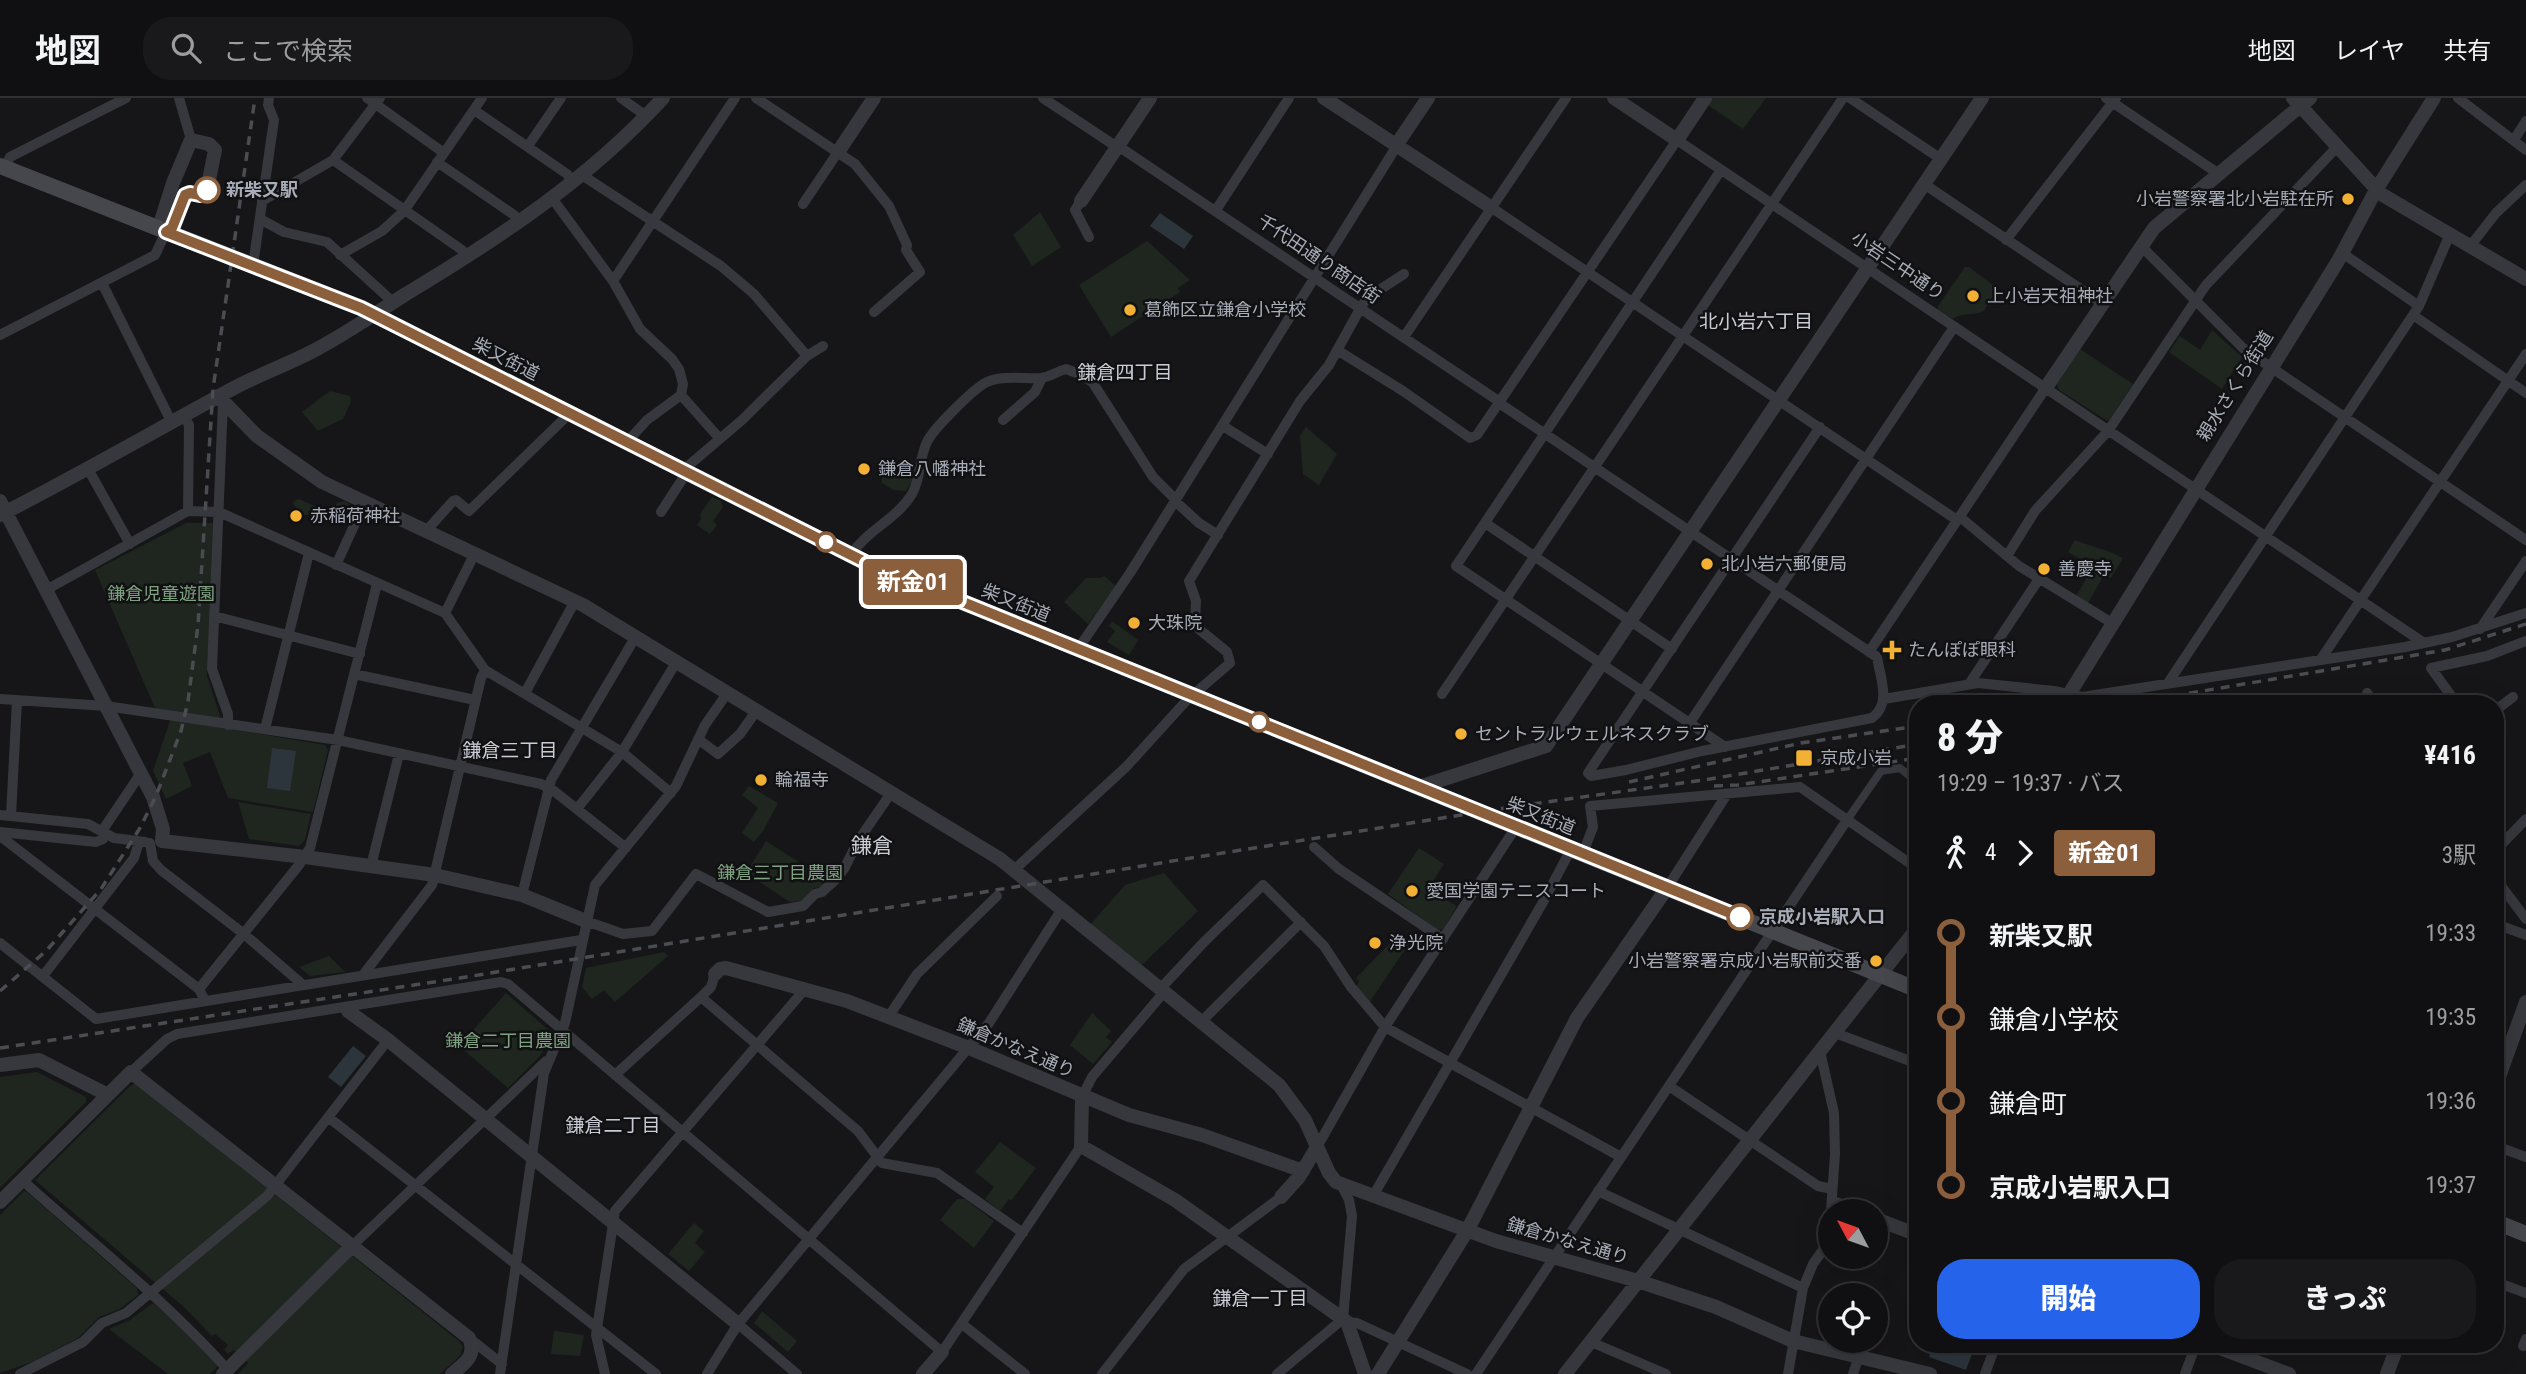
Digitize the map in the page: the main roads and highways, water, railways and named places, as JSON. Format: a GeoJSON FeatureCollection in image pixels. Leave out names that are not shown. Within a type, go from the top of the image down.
{"type":"FeatureCollection","features":[{"type":"Feature","properties":{"kind":"main road","name":"柴又街道"},"geometry":{"type":"LineString","coordinates":[[3,167],[374,314],[851,555],[1909,986]]}},
{"type":"Feature","properties":{"kind":"main road"},"geometry":{"type":"LineString","coordinates":[[2504,1225],[2526,1234]]}},
{"type":"Feature","properties":{"kind":"railway"},"geometry":{"type":"LineString","coordinates":[[0,991],[46,951],[101,889],[140,828],[156,796],[181,731],[188,701],[198,625],[213,389],[255,98]]}},
{"type":"Feature","properties":{"kind":"railway"},"geometry":{"type":"LineString","coordinates":[[2179,695],[2445,650],[2526,624]]}},
{"type":"Feature","properties":{"kind":"railway"},"geometry":{"type":"LineString","coordinates":[[1629,782],[1801,743],[1909,727]]}},
{"type":"Feature","properties":{"kind":"railway"},"geometry":{"type":"LineString","coordinates":[[0,1048],[460,978],[1185,859],[1505,808],[1710,779],[1909,746]]}},
{"type":"Feature","properties":{"kind":"railway"},"geometry":{"type":"LineString","coordinates":[[1714,786],[1738,785],[1909,759]]}},
{"type":"Feature","properties":{"kind":"place","name":"新柴又駅"},"geometry":{"type":"Point","coordinates":[207,190]}},
{"type":"Feature","properties":{"kind":"place","name":"小岩警察署北小岩駐在所"},"geometry":{"type":"Point","coordinates":[2348,199]}},
{"type":"Feature","properties":{"kind":"place","name":"上小岩天祖神社"},"geometry":{"type":"Point","coordinates":[1973,296]}},
{"type":"Feature","properties":{"kind":"place","name":"葛飾区立鎌倉小学校"},"geometry":{"type":"Point","coordinates":[1130,310]}},
{"type":"Feature","properties":{"kind":"place","name":"鎌倉八幡神社"},"geometry":{"type":"Point","coordinates":[864,469]}},
{"type":"Feature","properties":{"kind":"place","name":"赤稲荷神社"},"geometry":{"type":"Point","coordinates":[296,516]}},
{"type":"Feature","properties":{"kind":"place","name":"北小岩六郵便局"},"geometry":{"type":"Point","coordinates":[1707,564]}},
{"type":"Feature","properties":{"kind":"place","name":"善慶寺"},"geometry":{"type":"Point","coordinates":[2044,569]}},
{"type":"Feature","properties":{"kind":"place","name":"大珠院"},"geometry":{"type":"Point","coordinates":[1134,623]}},
{"type":"Feature","properties":{"kind":"place","name":"たんぽぽ眼科"},"geometry":{"type":"Point","coordinates":[1892,650]}},
{"type":"Feature","properties":{"kind":"place","name":"セントラルウェルネスクラブ"},"geometry":{"type":"Point","coordinates":[1461,734]}},
{"type":"Feature","properties":{"kind":"place","name":"京成小岩"},"geometry":{"type":"Point","coordinates":[1804,758]}},
{"type":"Feature","properties":{"kind":"place","name":"輪福寺"},"geometry":{"type":"Point","coordinates":[761,780]}},
{"type":"Feature","properties":{"kind":"place","name":"愛国学園テニスコート"},"geometry":{"type":"Point","coordinates":[1412,891]}},
{"type":"Feature","properties":{"kind":"place","name":"京成小岩駅入口"},"geometry":{"type":"Point","coordinates":[1740,917]}},
{"type":"Feature","properties":{"kind":"place","name":"浄光院"},"geometry":{"type":"Point","coordinates":[1375,943]}},
{"type":"Feature","properties":{"kind":"place","name":"小岩警察署京成小岩駅前交番"},"geometry":{"type":"Point","coordinates":[1876,961]}},
{"type":"Feature","properties":{"kind":"district","name":"北小岩六丁目"},"geometry":{"type":"Point","coordinates":[1756,321]}},
{"type":"Feature","properties":{"kind":"district","name":"鎌倉四丁目"},"geometry":{"type":"Point","coordinates":[1125,372]}},
{"type":"Feature","properties":{"kind":"district","name":"鎌倉三丁目"},"geometry":{"type":"Point","coordinates":[510,750]}},
{"type":"Feature","properties":{"kind":"district","name":"鎌倉"},"geometry":{"type":"Point","coordinates":[872,846]}},
{"type":"Feature","properties":{"kind":"district","name":"鎌倉二丁目"},"geometry":{"type":"Point","coordinates":[613,1125]}},
{"type":"Feature","properties":{"kind":"district","name":"鎌倉一丁目"},"geometry":{"type":"Point","coordinates":[1260,1298]}},
{"type":"Feature","properties":{"kind":"park label","name":"鎌倉児童遊園"},"geometry":{"type":"Point","coordinates":[161,594]}},
{"type":"Feature","properties":{"kind":"park label","name":"鎌倉三丁目農園"},"geometry":{"type":"Point","coordinates":[780,873]}},
{"type":"Feature","properties":{"kind":"park label","name":"鎌倉二丁目農園"},"geometry":{"type":"Point","coordinates":[508,1041]}}]}
